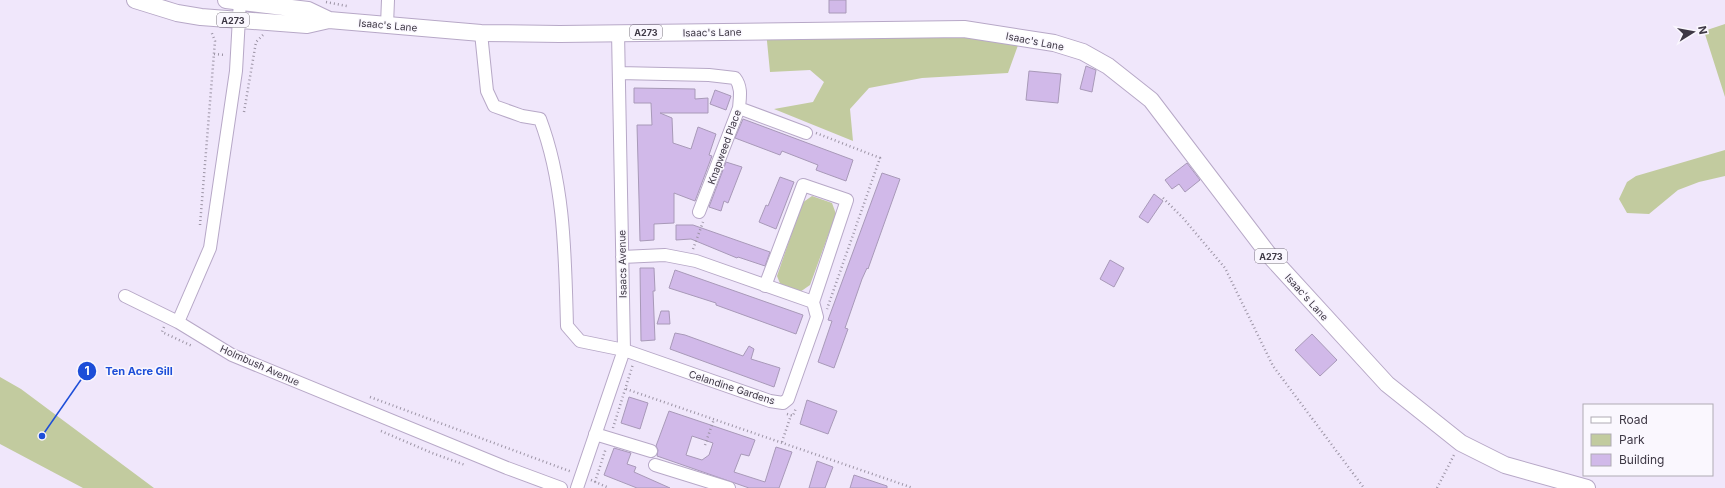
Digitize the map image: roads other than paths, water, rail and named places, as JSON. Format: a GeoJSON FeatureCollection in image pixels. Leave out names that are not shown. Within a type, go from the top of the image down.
{"type":"FeatureCollection","features":[{"type":"Feature","properties":{"kind":"main road","name":"Isaac's Lane"},"geometry":{"type":"LineString","coordinates":[[139,0],[176,13],[240,20],[307,25],[329,20],[482,33],[560,34],[618,32],[964,29],[1054,43],[1083,52],[1108,66],[1151,100],[1269,255],[1387,384],[1460,444],[1505,465],[1587,488]]}},
{"type":"Feature","properties":{"kind":"main road","name":"Isaac's Lane"},"geometry":{"type":"LineString","coordinates":[[235,1],[308,10],[329,20]]}},
{"type":"Feature","properties":{"kind":"street"},"geometry":{"type":"LineString","coordinates":[[387,25],[388,0]]}},
{"type":"Feature","properties":{"kind":"street"},"geometry":{"type":"LineString","coordinates":[[173,319],[210,248],[236,71],[240,20],[235,1]]}},
{"type":"Feature","properties":{"kind":"street","name":"Isaacs Avenue"},"geometry":{"type":"LineString","coordinates":[[577,488],[624,350],[618,32]]}},
{"type":"Feature","properties":{"kind":"street"},"geometry":{"type":"LineString","coordinates":[[482,33],[487,91],[494,106],[522,116],[540,119],[550,145],[565,236],[567,326],[580,341],[624,350]]}},
{"type":"Feature","properties":{"kind":"street","name":"Knapweed Place"},"geometry":{"type":"LineString","coordinates":[[619,73],[709,75],[735,78],[739,83],[741,95],[738,108],[700,212]]}},
{"type":"Feature","properties":{"kind":"street"},"geometry":{"type":"LineString","coordinates":[[738,108],[806,132]]}},
{"type":"Feature","properties":{"kind":"street","name":"Celandine Gardens"},"geometry":{"type":"LineString","coordinates":[[624,350],[766,400],[783,403],[790,394],[817,317],[813,302],[848,200],[803,185],[765,286]]}},
{"type":"Feature","properties":{"kind":"street"},"geometry":{"type":"LineString","coordinates":[[622,257],[664,255],[696,261],[813,302]]}},
{"type":"Feature","properties":{"kind":"street","name":"Holmbush Avenue"},"geometry":{"type":"LineString","coordinates":[[125,296],[173,319],[232,355],[507,468],[561,488]]}},
{"type":"Feature","properties":{"kind":"street"},"geometry":{"type":"LineString","coordinates":[[595,434],[651,451]]}},
{"type":"Feature","properties":{"kind":"street"},"geometry":{"type":"LineString","coordinates":[[655,465],[729,488]]}},
{"type":"Feature","properties":{"kind":"place","name":"Ten Acre Gill"},"geometry":{"type":"Point","coordinates":[42,436]}}]}
